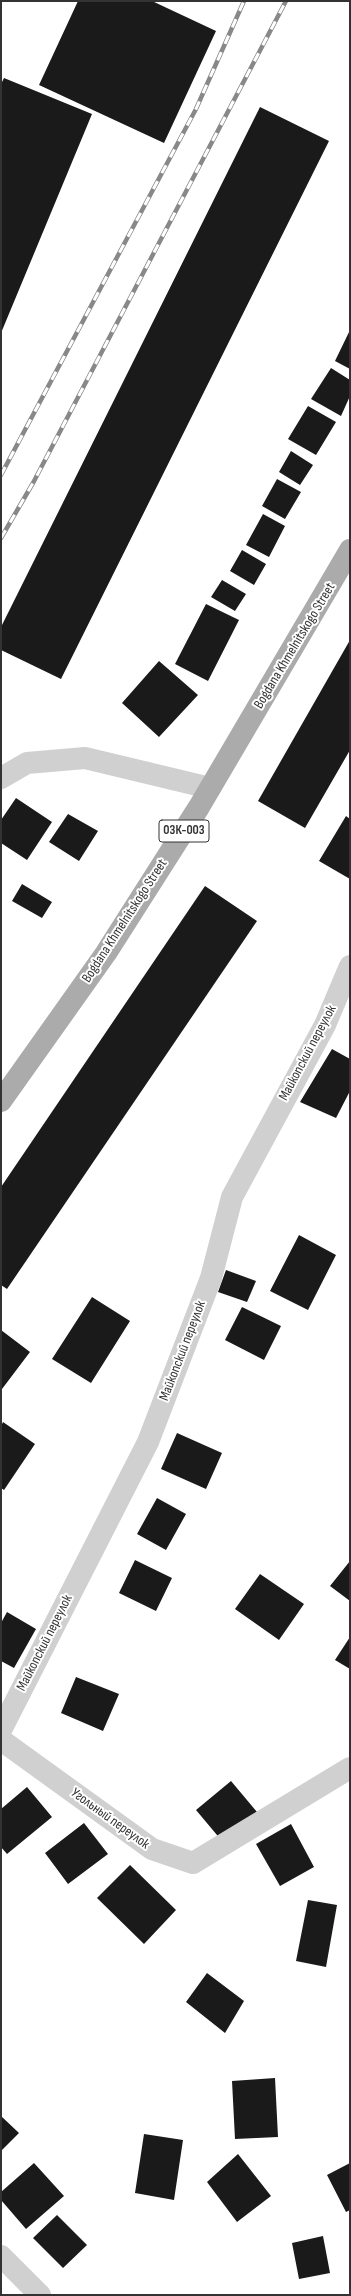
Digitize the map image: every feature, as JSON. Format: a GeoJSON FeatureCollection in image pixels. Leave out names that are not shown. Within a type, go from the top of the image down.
{"type":"FeatureCollection","features":[{"type":"Feature","properties":{"kind":"main road","name":"Bogdana Khmelnitskogo Street"},"geometry":{"type":"LineString","coordinates":[[1,1101],[106,953],[210,788],[350,550]]}},
{"type":"Feature","properties":{"kind":"street"},"geometry":{"type":"LineString","coordinates":[[1,778],[27,763],[85,758],[210,788]]}},
{"type":"Feature","properties":{"kind":"street","name":"Майкопский переулок"},"geometry":{"type":"LineString","coordinates":[[1,1730],[148,1442],[211,1278],[232,1197],[325,1025],[350,966]]}},
{"type":"Feature","properties":{"kind":"street","name":"Угольный переулок"},"geometry":{"type":"LineString","coordinates":[[1,1740],[152,1849],[193,1863],[350,1768]]}},
{"type":"Feature","properties":{"kind":"street"},"geometry":{"type":"LineString","coordinates":[[1,2256],[40,2295]]}},
{"type":"Feature","properties":{"kind":"building"},"geometry":{"type":"Polygon","coordinates":[[[78,1],[152,1],[216,31],[164,143],[39,85],[78,1]]]}},
{"type":"Feature","properties":{"kind":"building"},"geometry":{"type":"Polygon","coordinates":[[[4,78],[92,114],[1,333],[1,84],[4,78]]]}},
{"type":"Feature","properties":{"kind":"building"},"geometry":{"type":"Polygon","coordinates":[[[260,107],[329,141],[61,679],[1,650],[1,627],[260,107]]]}},
{"type":"Feature","properties":{"kind":"building"},"geometry":{"type":"Polygon","coordinates":[[[350,330],[350,369],[335,361],[350,330]]]}},
{"type":"Feature","properties":{"kind":"building"},"geometry":{"type":"Polygon","coordinates":[[[331,368],[350,380],[350,396],[341,416],[311,399],[331,368]]]}},
{"type":"Feature","properties":{"kind":"building"},"geometry":{"type":"Polygon","coordinates":[[[308,406],[336,422],[316,455],[288,439],[308,406]]]}},
{"type":"Feature","properties":{"kind":"building"},"geometry":{"type":"Polygon","coordinates":[[[291,451],[313,465],[300,485],[279,472],[291,451]]]}},
{"type":"Feature","properties":{"kind":"building"},"geometry":{"type":"Polygon","coordinates":[[[277,479],[301,492],[285,519],[262,506],[277,479]]]}},
{"type":"Feature","properties":{"kind":"building"},"geometry":{"type":"Polygon","coordinates":[[[263,514],[285,526],[269,557],[246,545],[263,514]]]}},
{"type":"Feature","properties":{"kind":"building"},"geometry":{"type":"Polygon","coordinates":[[[242,550],[266,564],[254,585],[230,571],[242,550]]]}},
{"type":"Feature","properties":{"kind":"building"},"geometry":{"type":"Polygon","coordinates":[[[222,580],[246,594],[235,611],[211,597],[222,580]]]}},
{"type":"Feature","properties":{"kind":"building"},"geometry":{"type":"Polygon","coordinates":[[[206,604],[239,620],[208,681],[175,664],[206,604]]]}},
{"type":"Feature","properties":{"kind":"building"},"geometry":{"type":"Polygon","coordinates":[[[350,640],[350,750],[305,828],[258,801],[350,640]]]}},
{"type":"Feature","properties":{"kind":"building"},"geometry":{"type":"Polygon","coordinates":[[[159,661],[198,695],[159,737],[122,703],[159,661]]]}},
{"type":"Feature","properties":{"kind":"building"},"geometry":{"type":"Polygon","coordinates":[[[16,798],[52,822],[27,860],[1,843],[1,820],[16,798]]]}},
{"type":"Feature","properties":{"kind":"building"},"geometry":{"type":"Polygon","coordinates":[[[68,814],[98,831],[79,861],[49,842],[68,814]]]}},
{"type":"Feature","properties":{"kind":"building"},"geometry":{"type":"Polygon","coordinates":[[[346,816],[350,819],[350,879],[319,861],[346,816]]]}},
{"type":"Feature","properties":{"kind":"building"},"geometry":{"type":"Polygon","coordinates":[[[22,884],[52,902],[42,918],[12,901],[22,884]]]}},
{"type":"Feature","properties":{"kind":"building"},"geometry":{"type":"Polygon","coordinates":[[[205,886],[257,921],[7,1289],[1,1285],[1,1187],[205,886]]]}},
{"type":"Feature","properties":{"kind":"building"},"geometry":{"type":"Polygon","coordinates":[[[332,1049],[350,1059],[350,1091],[336,1118],[300,1102],[332,1049]]]}},
{"type":"Feature","properties":{"kind":"building"},"geometry":{"type":"Polygon","coordinates":[[[299,1235],[336,1255],[308,1310],[270,1291],[299,1235]]]}},
{"type":"Feature","properties":{"kind":"building"},"geometry":{"type":"Polygon","coordinates":[[[226,1270],[256,1281],[247,1302],[218,1292],[226,1270]]]}},
{"type":"Feature","properties":{"kind":"building"},"geometry":{"type":"Polygon","coordinates":[[[92,1297],[130,1321],[91,1383],[52,1359],[92,1297]]]}},
{"type":"Feature","properties":{"kind":"building"},"geometry":{"type":"Polygon","coordinates":[[[242,1307],[281,1326],[264,1360],[225,1340],[242,1307]]]}},
{"type":"Feature","properties":{"kind":"building"},"geometry":{"type":"Polygon","coordinates":[[[1,1330],[30,1352],[2,1389],[1,1388],[1,1330]]]}},
{"type":"Feature","properties":{"kind":"building"},"geometry":{"type":"Polygon","coordinates":[[[3,1422],[35,1444],[4,1490],[1,1488],[1,1426],[3,1422]]]}},
{"type":"Feature","properties":{"kind":"building"},"geometry":{"type":"Polygon","coordinates":[[[177,1433],[222,1453],[206,1489],[161,1469],[177,1433]]]}},
{"type":"Feature","properties":{"kind":"building"},"geometry":{"type":"Polygon","coordinates":[[[157,1498],[186,1514],[166,1550],[137,1534],[157,1498]]]}},
{"type":"Feature","properties":{"kind":"building"},"geometry":{"type":"Polygon","coordinates":[[[135,1560],[172,1578],[156,1611],[119,1593],[135,1560]]]}},
{"type":"Feature","properties":{"kind":"building"},"geometry":{"type":"Polygon","coordinates":[[[350,1561],[350,1601],[330,1586],[350,1561]]]}},
{"type":"Feature","properties":{"kind":"building"},"geometry":{"type":"Polygon","coordinates":[[[260,1574],[304,1604],[279,1640],[235,1609],[260,1574]]]}},
{"type":"Feature","properties":{"kind":"building"},"geometry":{"type":"Polygon","coordinates":[[[7,1612],[36,1629],[14,1668],[1,1661],[1,1623],[7,1612]]]}},
{"type":"Feature","properties":{"kind":"building"},"geometry":{"type":"Polygon","coordinates":[[[350,1637],[350,1669],[335,1660],[350,1637]]]}},
{"type":"Feature","properties":{"kind":"building"},"geometry":{"type":"Polygon","coordinates":[[[76,1677],[119,1694],[103,1731],[61,1713],[76,1677]]]}},
{"type":"Feature","properties":{"kind":"building"},"geometry":{"type":"Polygon","coordinates":[[[231,1781],[257,1812],[222,1841],[196,1810],[231,1781]]]}},
{"type":"Feature","properties":{"kind":"building"},"geometry":{"type":"Polygon","coordinates":[[[27,1787],[52,1817],[7,1854],[1,1847],[1,1809],[27,1787]]]}},
{"type":"Feature","properties":{"kind":"building"},"geometry":{"type":"Polygon","coordinates":[[[84,1823],[108,1854],[68,1884],[45,1853],[84,1823]]]}},
{"type":"Feature","properties":{"kind":"building"},"geometry":{"type":"Polygon","coordinates":[[[291,1824],[314,1867],[280,1886],[256,1844],[291,1824]]]}},
{"type":"Feature","properties":{"kind":"building"},"geometry":{"type":"Polygon","coordinates":[[[130,1865],[176,1910],[144,1944],[97,1898],[130,1865]]]}},
{"type":"Feature","properties":{"kind":"building"},"geometry":{"type":"Polygon","coordinates":[[[308,1900],[337,1905],[326,1967],[296,1961],[308,1900]]]}},
{"type":"Feature","properties":{"kind":"building"},"geometry":{"type":"Polygon","coordinates":[[[207,1973],[244,2001],[225,2033],[186,2002],[207,1973]]]}},
{"type":"Feature","properties":{"kind":"building"},"geometry":{"type":"Polygon","coordinates":[[[275,2078],[278,2137],[235,2139],[232,2081],[275,2078]]]}},
{"type":"Feature","properties":{"kind":"building"},"geometry":{"type":"Polygon","coordinates":[[[1,2116],[19,2133],[1,2151],[1,2116]]]}},
{"type":"Feature","properties":{"kind":"building"},"geometry":{"type":"Polygon","coordinates":[[[144,2134],[183,2140],[174,2200],[135,2193],[144,2134]]]}},
{"type":"Feature","properties":{"kind":"building"},"geometry":{"type":"Polygon","coordinates":[[[238,2154],[271,2196],[237,2222],[207,2182],[238,2154]]]}},
{"type":"Feature","properties":{"kind":"building"},"geometry":{"type":"Polygon","coordinates":[[[34,2163],[64,2196],[26,2229],[1,2200],[1,2192],[34,2163]]]}},
{"type":"Feature","properties":{"kind":"building"},"geometry":{"type":"Polygon","coordinates":[[[350,2163],[350,2210],[346,2212],[327,2175],[350,2163]]]}},
{"type":"Feature","properties":{"kind":"building"},"geometry":{"type":"Polygon","coordinates":[[[57,2215],[87,2245],[63,2268],[33,2238],[57,2215]]]}},
{"type":"Feature","properties":{"kind":"building"},"geometry":{"type":"Polygon","coordinates":[[[323,2236],[330,2273],[299,2279],[292,2243],[323,2236]]]}},
{"type":"Feature","properties":{"kind":"railway"},"geometry":{"type":"LineString","coordinates":[[1,475],[196,109],[244,1]]}},
{"type":"Feature","properties":{"kind":"railway"},"geometry":{"type":"LineString","coordinates":[[1,538],[33,483],[286,1]]}}]}
